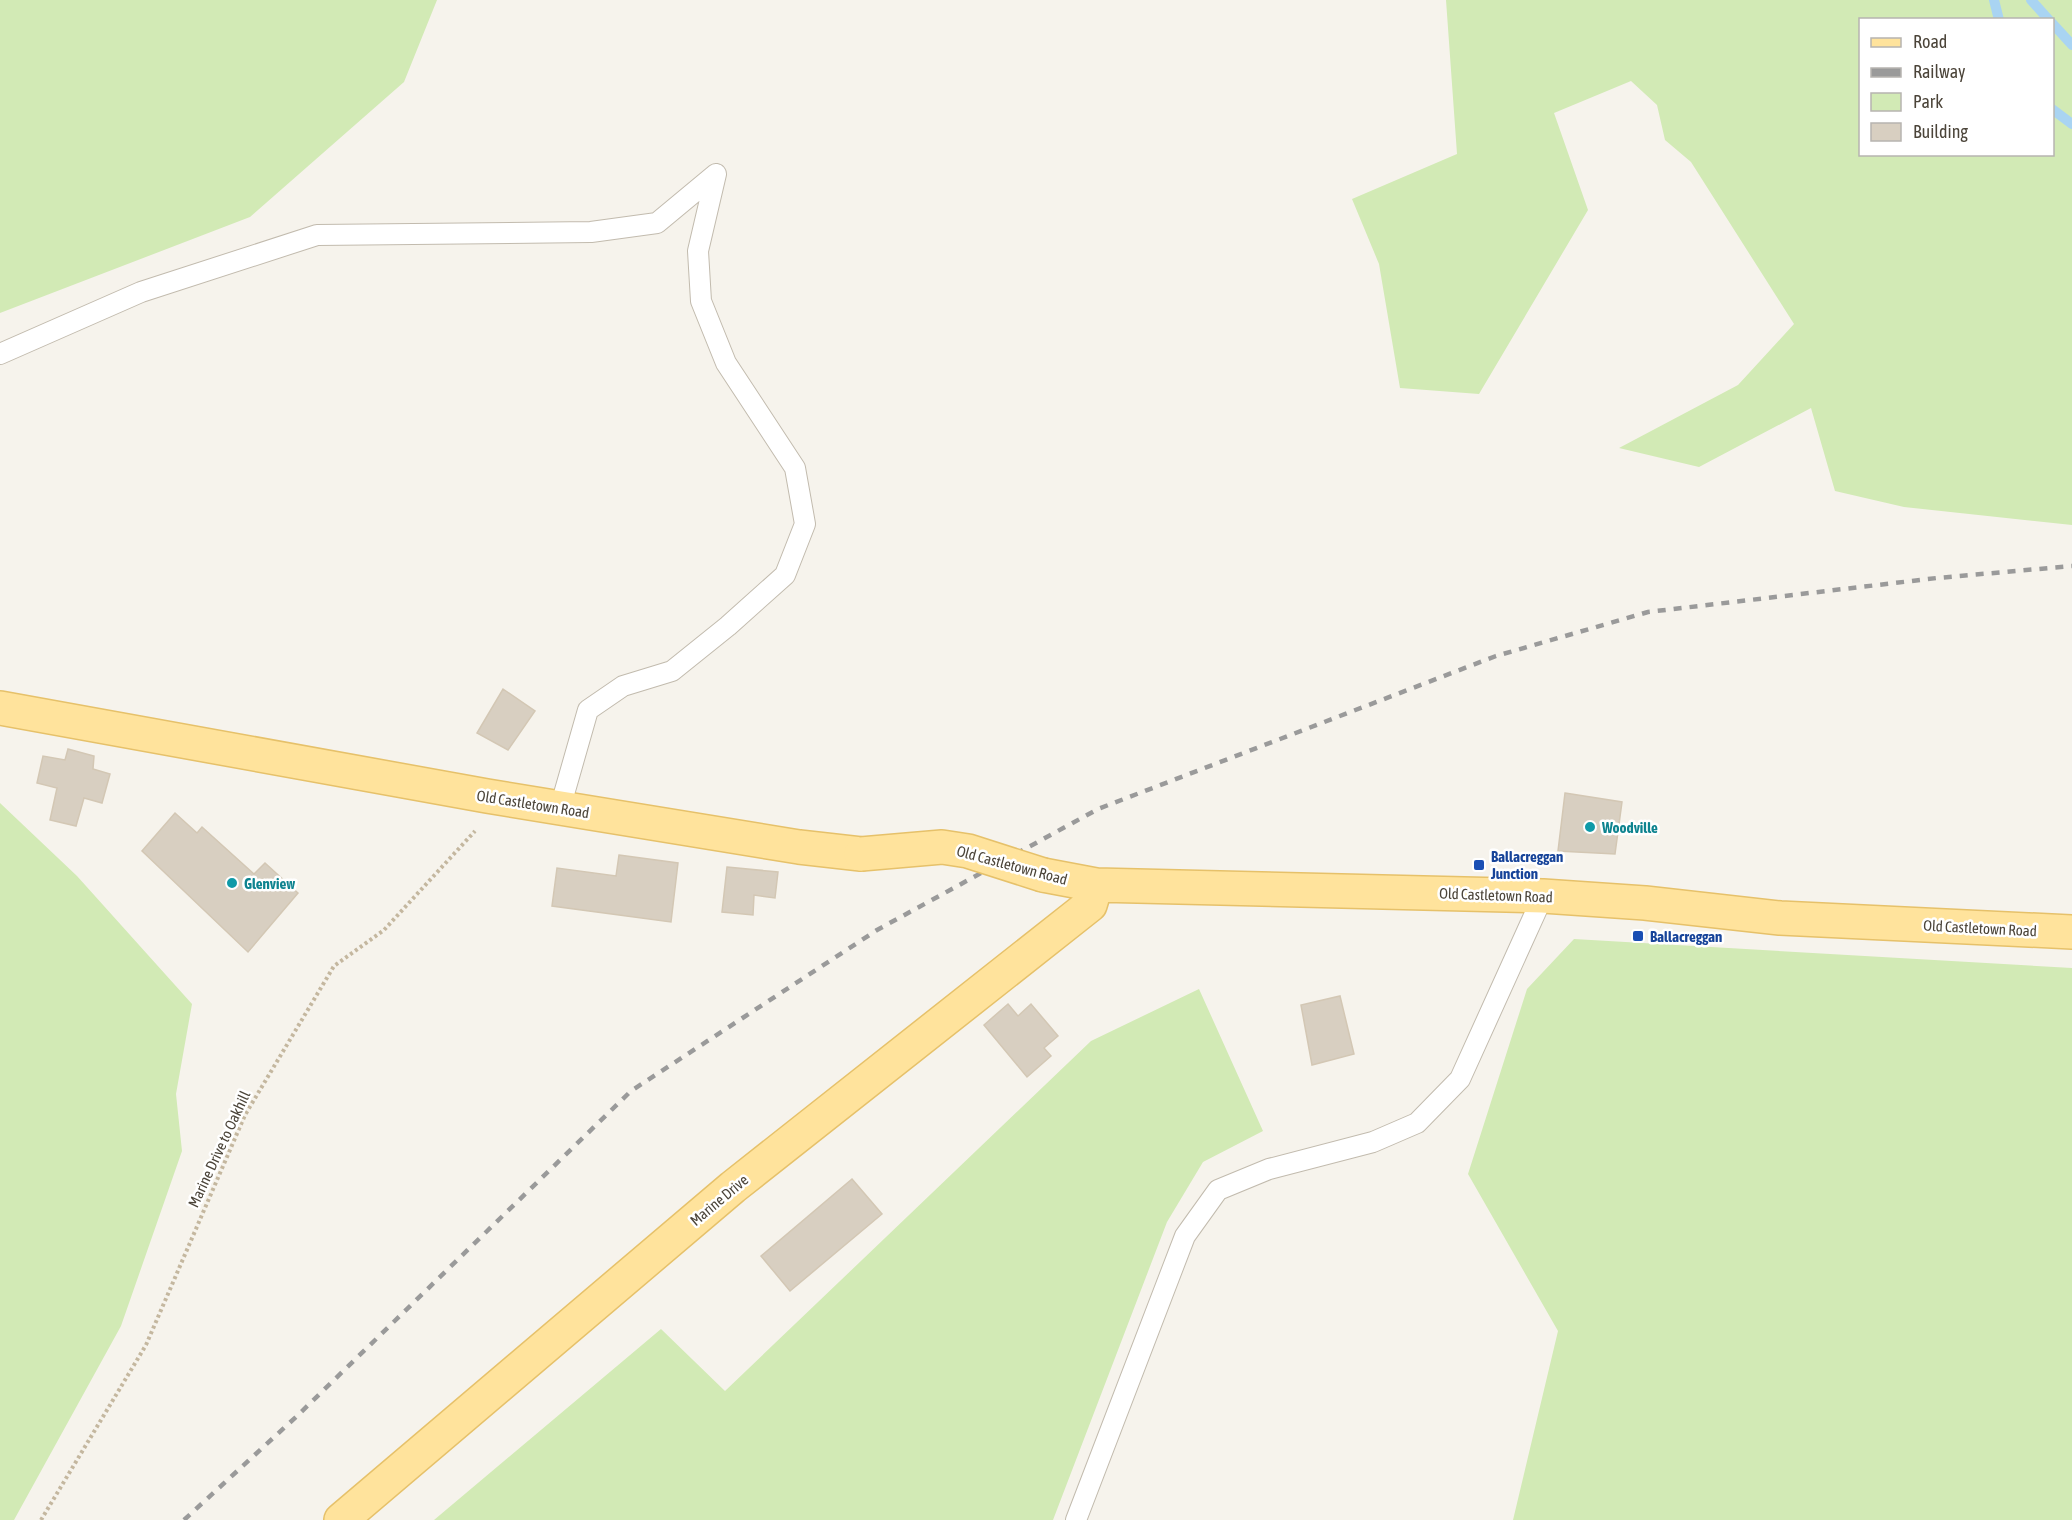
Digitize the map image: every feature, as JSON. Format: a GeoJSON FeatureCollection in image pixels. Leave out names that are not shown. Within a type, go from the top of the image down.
{"type":"FeatureCollection","features":[{"type":"Feature","properties":{"kind":"main road","name":"Old Castletown Road"},"geometry":{"type":"LineString","coordinates":[[0,708],[487,796],[799,847],[861,854],[942,847],[968,850],[1043,875],[1096,885],[1543,896],[1645,903],[1780,918],[2072,932]]}},
{"type":"Feature","properties":{"kind":"main road","name":"Marine Drive"},"geometry":{"type":"LineString","coordinates":[[341,1520],[733,1187],[1090,905],[1096,885]]}},
{"type":"Feature","properties":{"kind":"lane"},"geometry":{"type":"LineString","coordinates":[[0,354],[141,292],[317,235],[591,232],[657,223],[716,174],[698,251],[701,301],[726,363],[795,468],[806,524],[785,575],[728,626],[672,671],[623,686],[588,710],[560,808]]}},
{"type":"Feature","properties":{"kind":"lane"},"geometry":{"type":"LineString","coordinates":[[1076,1520],[1185,1236],[1218,1190],[1269,1169],[1372,1142],[1418,1124],[1460,1079],[1543,896]]}},
{"type":"Feature","properties":{"kind":"path","name":"Marine Drive to Oakhill"},"geometry":{"type":"LineString","coordinates":[[41,1520],[146,1345],[245,1115],[334,966],[384,930],[475,830],[483,819],[487,796]]}},
{"type":"Feature","properties":{"kind":"green space"},"geometry":{"type":"Polygon","coordinates":[[[0,0],[437,0],[404,82],[250,217],[0,313],[0,0]]]}},
{"type":"Feature","properties":{"kind":"green space"},"geometry":{"type":"Polygon","coordinates":[[[1446,0],[2072,0],[2072,525],[1904,507],[1835,491],[1811,408],[1699,467],[1619,448],[1738,385],[1794,324],[1691,162],[1665,140],[1657,105],[1631,81],[1554,113],[1588,210],[1479,394],[1400,388],[1379,264],[1352,199],[1457,154],[1446,0]]]}},
{"type":"Feature","properties":{"kind":"green space"},"geometry":{"type":"Polygon","coordinates":[[[0,803],[77,876],[192,1004],[176,1094],[182,1151],[121,1326],[14,1520],[0,1520],[0,803]]]}},
{"type":"Feature","properties":{"kind":"green space"},"geometry":{"type":"Polygon","coordinates":[[[1574,939],[2072,968],[2072,1520],[1513,1520],[1558,1331],[1468,1174],[1527,989],[1574,939]]]}},
{"type":"Feature","properties":{"kind":"green space"},"geometry":{"type":"Polygon","coordinates":[[[1199,989],[1263,1131],[1203,1162],[1167,1222],[1053,1520],[434,1520],[661,1329],[725,1391],[1091,1041],[1199,989]]]}},
{"type":"Feature","properties":{"kind":"building"},"geometry":{"type":"Polygon","coordinates":[[[503,689],[535,711],[508,750],[477,733],[503,689]]]}},
{"type":"Feature","properties":{"kind":"building"},"geometry":{"type":"Polygon","coordinates":[[[68,749],[94,756],[93,769],[110,774],[102,803],[84,798],[76,826],[50,820],[57,788],[37,783],[43,756],[65,760],[68,749]]]}},
{"type":"Feature","properties":{"kind":"building","name":"Woodville"},"geometry":{"type":"Polygon","coordinates":[[[1565,793],[1622,802],[1615,854],[1558,851],[1565,793]]]}},
{"type":"Feature","properties":{"kind":"building","name":"Glenview"},"geometry":{"type":"Polygon","coordinates":[[[175,813],[197,833],[202,827],[254,874],[265,863],[298,893],[248,952],[142,851],[175,813]]]}},
{"type":"Feature","properties":{"kind":"building"},"geometry":{"type":"Polygon","coordinates":[[[619,855],[678,863],[671,922],[552,906],[557,868],[616,876],[619,855]]]}},
{"type":"Feature","properties":{"kind":"building"},"geometry":{"type":"Polygon","coordinates":[[[727,867],[778,872],[775,898],[754,895],[753,915],[722,912],[727,867]]]}},
{"type":"Feature","properties":{"kind":"building"},"geometry":{"type":"Polygon","coordinates":[[[1340,996],[1354,1054],[1312,1065],[1301,1005],[1340,996]]]}},
{"type":"Feature","properties":{"kind":"building"},"geometry":{"type":"Polygon","coordinates":[[[1008,1004],[1018,1016],[1031,1004],[1058,1036],[1044,1048],[1051,1056],[1027,1077],[984,1025],[1008,1004]]]}},
{"type":"Feature","properties":{"kind":"building"},"geometry":{"type":"Polygon","coordinates":[[[852,1179],[882,1214],[790,1291],[761,1256],[852,1179]]]}},
{"type":"Feature","properties":{"kind":"waterway"},"geometry":{"type":"LineString","coordinates":[[1994,0],[1998,18]]}},
{"type":"Feature","properties":{"kind":"waterway"},"geometry":{"type":"LineString","coordinates":[[2031,0],[2047,18]]}},
{"type":"Feature","properties":{"kind":"waterway"},"geometry":{"type":"LineString","coordinates":[[2054,25],[2072,45]]}},
{"type":"Feature","properties":{"kind":"waterway"},"geometry":{"type":"LineString","coordinates":[[2054,110],[2072,124]]}},
{"type":"Feature","properties":{"kind":"railway"},"geometry":{"type":"LineString","coordinates":[[184,1520],[297,1416],[631,1091],[877,930],[1098,809],[1496,656],[1648,612],[1937,578],[2072,566]]}},
{"type":"Feature","properties":{"kind":"place","name":"Woodville"},"geometry":{"type":"Point","coordinates":[1590,827]}},
{"type":"Feature","properties":{"kind":"place","name":"Ballacreggan Junction"},"geometry":{"type":"Point","coordinates":[1479,865]}},
{"type":"Feature","properties":{"kind":"place","name":"Glenview"},"geometry":{"type":"Point","coordinates":[232,883]}},
{"type":"Feature","properties":{"kind":"place","name":"Ballacreggan"},"geometry":{"type":"Point","coordinates":[1638,936]}}]}
